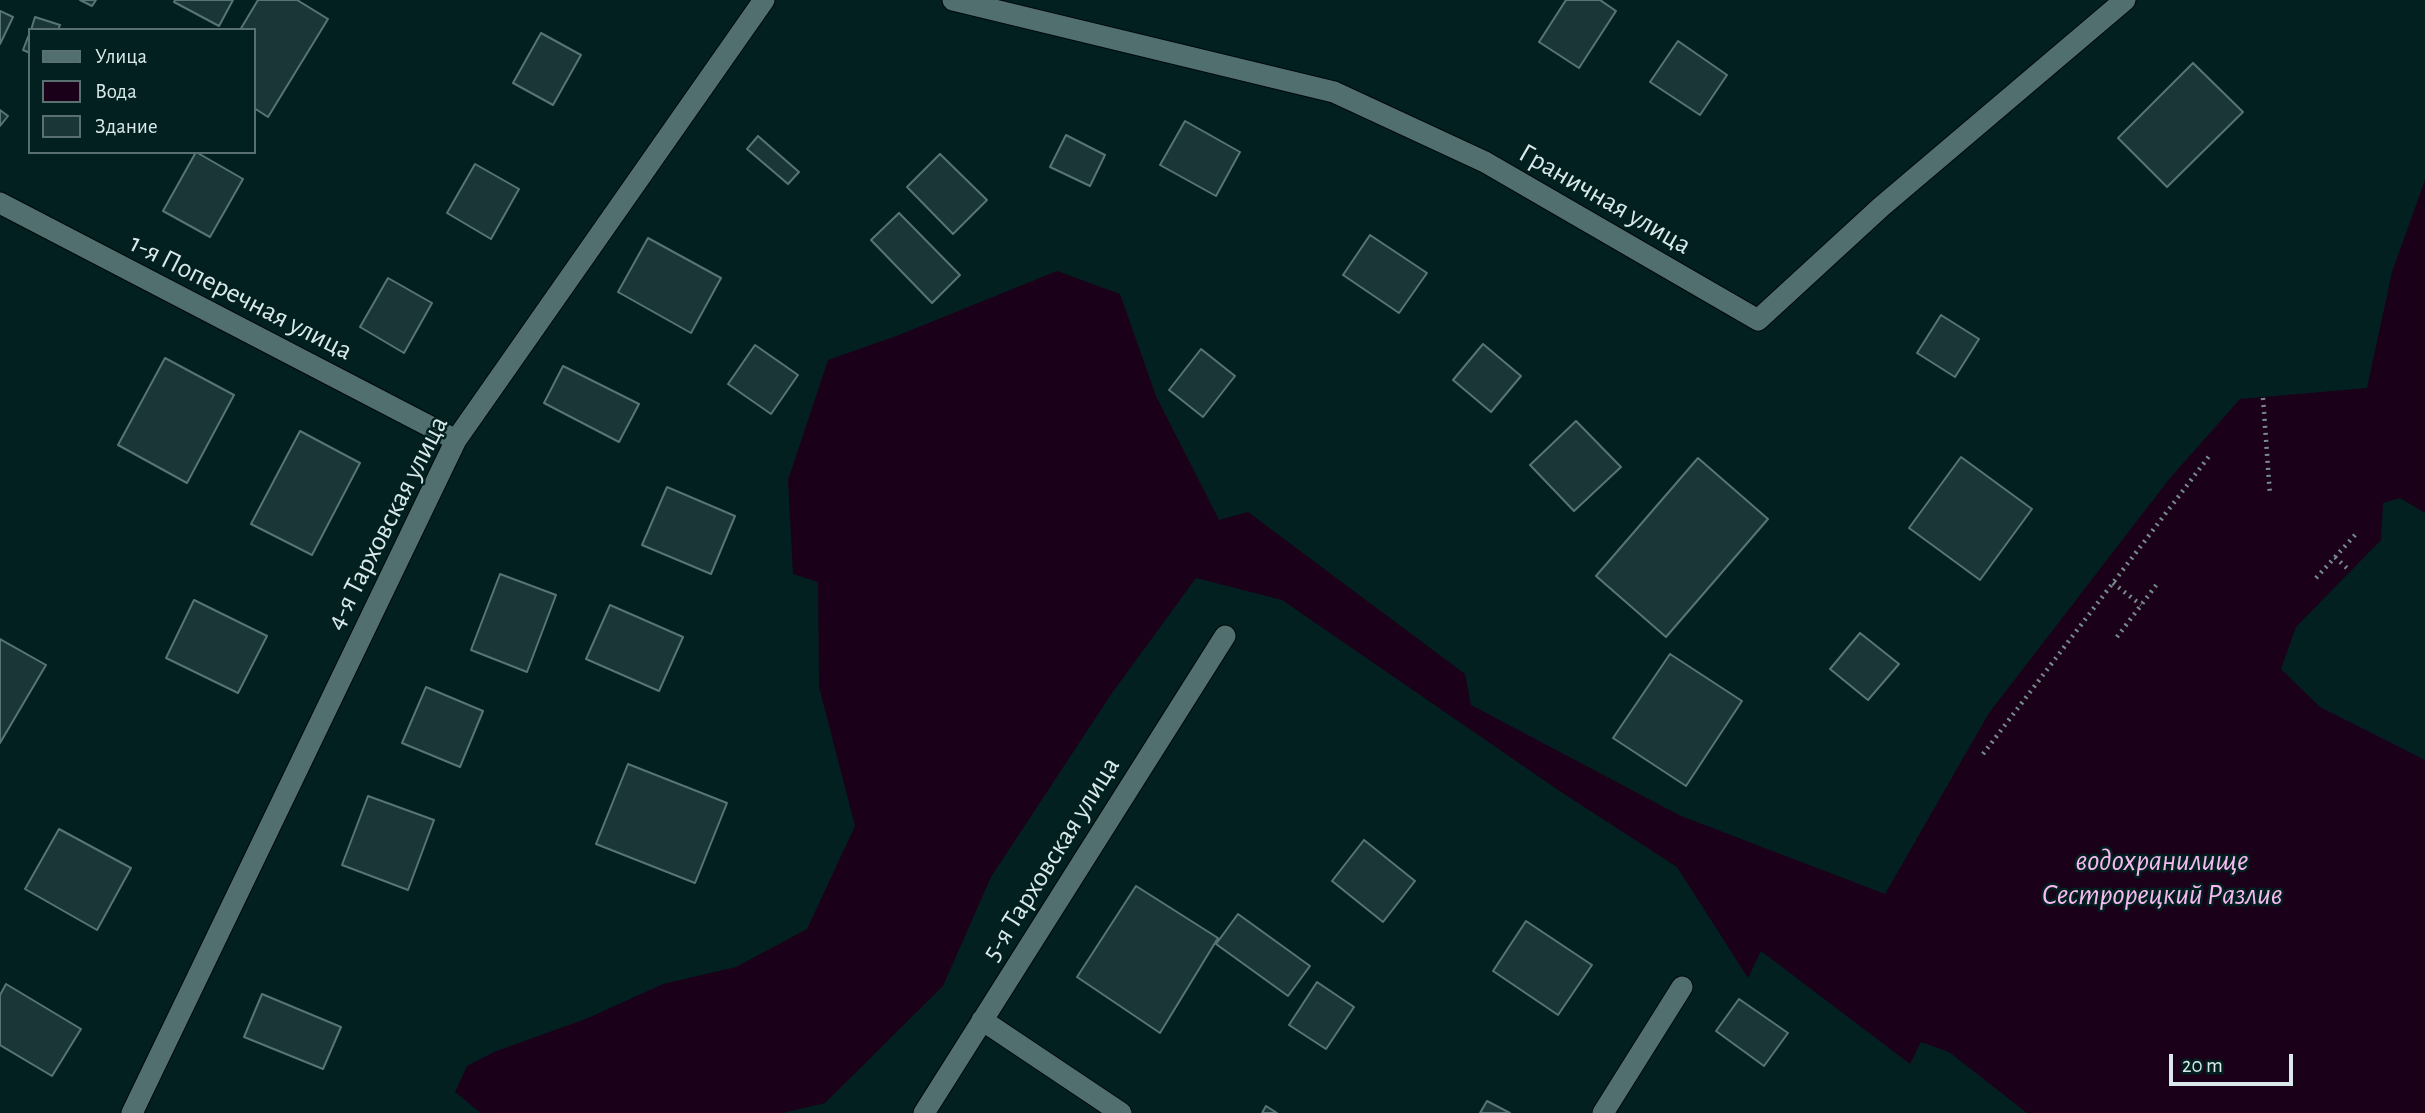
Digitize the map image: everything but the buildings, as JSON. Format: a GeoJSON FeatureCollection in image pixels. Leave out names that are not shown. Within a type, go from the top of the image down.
{"type":"FeatureCollection","features":[{"type":"Feature","properties":{"kind":"street","name":"4-я Тарховская улица"},"geometry":{"type":"LineString","coordinates":[[132,1113],[456,440],[764,0]]}},
{"type":"Feature","properties":{"kind":"street","name":"Граничная улица"},"geometry":{"type":"LineString","coordinates":[[953,0],[1334,92],[1485,162],[1758,320],[1881,207],[2125,0]]}},
{"type":"Feature","properties":{"kind":"street","name":"1-я Поперечная улица"},"geometry":{"type":"LineString","coordinates":[[0,203],[456,440]]}},
{"type":"Feature","properties":{"kind":"street","name":"5-я Тарховская улица"},"geometry":{"type":"LineString","coordinates":[[924,1113],[1225,635]]}},
{"type":"Feature","properties":{"kind":"street"},"geometry":{"type":"LineString","coordinates":[[1603,1113],[1682,987]]}},
{"type":"Feature","properties":{"kind":"street"},"geometry":{"type":"LineString","coordinates":[[982,1020],[1121,1113]]}},
{"type":"Feature","properties":{"kind":"path"},"geometry":{"type":"LineString","coordinates":[[2263,398],[2270,495]]}},
{"type":"Feature","properties":{"kind":"path"},"geometry":{"type":"LineString","coordinates":[[1983,754],[2210,455]]}},
{"type":"Feature","properties":{"kind":"path"},"geometry":{"type":"LineString","coordinates":[[2316,578],[2356,534]]}},
{"type":"Feature","properties":{"kind":"path"},"geometry":{"type":"LineString","coordinates":[[2335,557],[2350,572]]}},
{"type":"Feature","properties":{"kind":"path"},"geometry":{"type":"LineString","coordinates":[[2113,583],[2141,605]]}},
{"type":"Feature","properties":{"kind":"path"},"geometry":{"type":"LineString","coordinates":[[2117,637],[2157,584]]}},
{"type":"Feature","properties":{"kind":"water","name":"водохранилище Сестрорецкий Разлив"},"geometry":{"type":"Polygon","coordinates":[[[2425,180],[2425,513],[2400,498],[2383,503],[2381,540],[2296,627],[2281,669],[2320,707],[2425,760],[2425,1113],[2027,1113],[1949,1052],[1921,1042],[1910,1064],[1761,951],[1748,978],[1677,867],[1564,794],[1282,600],[1196,578],[1112,693],[991,877],[943,986],[825,1103],[783,1113],[481,1113],[455,1092],[467,1066],[494,1052],[588,1018],[663,984],[736,967],[807,929],[855,826],[819,687],[818,582],[793,574],[788,480],[828,360],[899,335],[1057,271],[1120,294],[1156,396],[1219,520],[1248,512],[1465,674],[1471,705],[1681,816],[1885,894],[1989,713],[2170,478],[2240,399],[2367,388],[2392,272],[2425,180]]]}}]}
